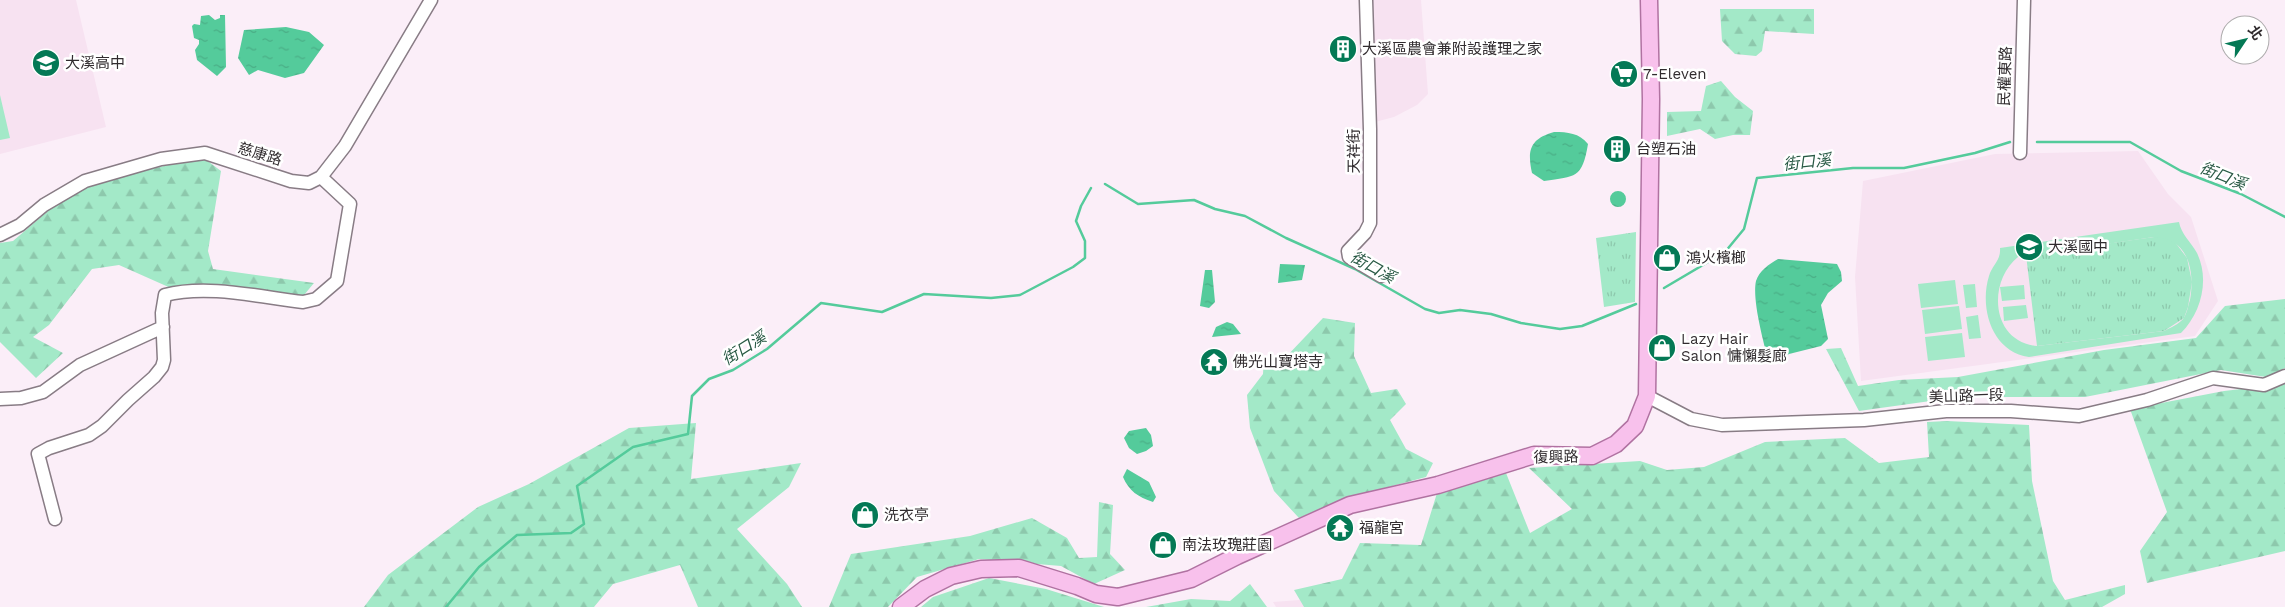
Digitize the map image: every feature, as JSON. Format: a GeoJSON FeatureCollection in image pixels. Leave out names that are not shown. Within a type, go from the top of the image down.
{"type":"FeatureCollection","features":[{"type":"Feature","properties":{"kind":"main road","name":"復興路"},"geometry":{"type":"LineString","coordinates":[[901,607],[925,589],[951,576],[981,569],[1019,568],[1077,586],[1096,594],[1118,596],[1190,579],[1350,505],[1438,485],[1534,455],[1592,456],[1616,444],[1635,426],[1646,396],[1651,108],[1649,0]]}},
{"type":"Feature","properties":{"kind":"street"},"geometry":{"type":"LineString","coordinates":[[55,519],[38,454],[49,448],[90,435],[154,377],[164,360],[163,327],[165,295],[176,292],[208,291],[303,302],[316,299],[337,281],[350,204],[321,178],[345,146],[431,0]]}},
{"type":"Feature","properties":{"kind":"street","name":"天祥街"},"geometry":{"type":"LineString","coordinates":[[1366,0],[1370,129],[1370,222],[1365,234],[1348,250],[1351,258],[1381,276]]}},
{"type":"Feature","properties":{"kind":"street","name":"民權東路"},"geometry":{"type":"LineString","coordinates":[[2020,153],[2024,0]]}},
{"type":"Feature","properties":{"kind":"street","name":"慈康路"},"geometry":{"type":"LineString","coordinates":[[0,235],[20,225],[44,205],[85,181],[161,159],[205,154],[291,180],[309,182],[321,178]]}},
{"type":"Feature","properties":{"kind":"street"},"geometry":{"type":"LineString","coordinates":[[0,399],[21,398],[43,392],[80,365],[163,327]]}},
{"type":"Feature","properties":{"kind":"street","name":"美山路一段"},"geometry":{"type":"LineString","coordinates":[[1646,396],[1691,419],[1722,425],[1864,420],[1946,412],[2011,411],[2071,416],[2147,400],[2213,378],[2264,385],[2285,376]]}},
{"type":"Feature","properties":{"kind":"shaded area","name":"大溪高中"},"geometry":{"type":"Polygon","coordinates":[[[0,0],[76,0],[106,127],[0,154],[0,0]]]}},
{"type":"Feature","properties":{"kind":"shaded area"},"geometry":{"type":"Polygon","coordinates":[[[1373,0],[1421,0],[1428,94],[1417,105],[1394,117],[1375,122],[1373,0]]]}},
{"type":"Feature","properties":{"kind":"shaded area","name":"大溪國中"},"geometry":{"type":"Polygon","coordinates":[[[2138,151],[2168,194],[2191,217],[2218,301],[2195,336],[1861,381],[1855,277],[1863,181],[1995,154],[2138,151]]]}},
{"type":"Feature","properties":{"kind":"shaded area"},"geometry":{"type":"Polygon","coordinates":[[[1313,599],[1319,607],[1276,607],[1273,602],[1313,599]]]}},
{"type":"Feature","properties":{"kind":"green space"},"geometry":{"type":"Polygon","coordinates":[[[1720,9],[1814,9],[1814,34],[1765,31],[1762,51],[1756,56],[1735,54],[1722,41],[1720,9]]]}},
{"type":"Feature","properties":{"kind":"green space"},"geometry":{"type":"Polygon","coordinates":[[[1721,81],[1735,97],[1753,111],[1750,135],[1733,135],[1715,139],[1700,129],[1667,136],[1667,112],[1701,111],[1706,86],[1721,81]]]}},
{"type":"Feature","properties":{"kind":"green space"},"geometry":{"type":"Polygon","coordinates":[[[0,95],[10,138],[0,140],[0,95]]]}},
{"type":"Feature","properties":{"kind":"green space"},"geometry":{"type":"Polygon","coordinates":[[[205,159],[221,171],[208,251],[213,269],[314,283],[294,307],[173,289],[119,265],[92,269],[49,325],[33,337],[63,353],[36,378],[0,342],[0,243],[13,241],[75,188],[168,165],[205,159]]]}},
{"type":"Feature","properties":{"kind":"green space"},"geometry":{"type":"Polygon","coordinates":[[[2179,222],[2201,263],[2203,285],[2201,296],[2194,316],[2181,333],[2029,357],[2016,353],[2006,347],[1997,338],[1991,327],[1986,301],[1986,288],[1990,272],[1998,260],[2000,248],[2179,222]],[[2154,237],[2018,257],[2008,268],[2001,281],[1998,295],[2003,323],[2010,334],[2022,342],[2037,346],[2164,331],[2172,327],[2186,315],[2190,300],[2191,278],[2187,258],[2182,250],[2175,243],[2154,237]]]}},
{"type":"Feature","properties":{"kind":"green space"},"geometry":{"type":"Polygon","coordinates":[[[1636,232],[1635,302],[1604,307],[1596,238],[1636,232]]]}},
{"type":"Feature","properties":{"kind":"green space"},"geometry":{"type":"Polygon","coordinates":[[[2154,237],[2166,237],[2175,242],[2187,258],[2192,282],[2188,307],[2184,318],[2164,331],[2037,346],[2026,255],[2154,237]]]}},
{"type":"Feature","properties":{"kind":"green space"},"geometry":{"type":"Polygon","coordinates":[[[1955,280],[1958,304],[1921,308],[1918,284],[1955,280]]]}},
{"type":"Feature","properties":{"kind":"green space"},"geometry":{"type":"Polygon","coordinates":[[[1975,284],[1977,307],[1966,308],[1963,285],[1975,284]]]}},
{"type":"Feature","properties":{"kind":"green space"},"geometry":{"type":"Polygon","coordinates":[[[2024,285],[2025,299],[2002,301],[2000,287],[2024,285]]]}},
{"type":"Feature","properties":{"kind":"green space"},"geometry":{"type":"Polygon","coordinates":[[[2285,299],[2285,368],[2266,377],[2221,370],[2085,397],[1959,397],[1859,411],[1826,349],[1841,348],[1858,386],[1899,380],[1958,377],[2104,350],[2196,338],[2225,306],[2285,299]]]}},
{"type":"Feature","properties":{"kind":"green space"},"geometry":{"type":"Polygon","coordinates":[[[2026,305],[2028,318],[2004,321],[2003,307],[2026,305]]]}},
{"type":"Feature","properties":{"kind":"green space"},"geometry":{"type":"Polygon","coordinates":[[[1959,306],[1962,329],[1925,334],[1922,310],[1959,306]]]}},
{"type":"Feature","properties":{"kind":"green space"},"geometry":{"type":"Polygon","coordinates":[[[1978,315],[1981,338],[1969,339],[1966,317],[1978,315]]]}},
{"type":"Feature","properties":{"kind":"green space"},"geometry":{"type":"Polygon","coordinates":[[[1323,318],[1355,323],[1354,356],[1371,393],[1397,389],[1406,404],[1390,420],[1406,449],[1433,463],[1426,477],[1351,497],[1299,518],[1274,491],[1250,428],[1247,395],[1263,374],[1264,357],[1285,358],[1323,318]]]}},
{"type":"Feature","properties":{"kind":"green space"},"geometry":{"type":"Polygon","coordinates":[[[1962,333],[1965,357],[1928,361],[1925,337],[1962,333]]]}},
{"type":"Feature","properties":{"kind":"green space"},"geometry":{"type":"Polygon","coordinates":[[[2285,384],[2285,551],[2147,583],[2140,551],[2167,512],[2130,409],[2224,391],[2285,384]]]}},
{"type":"Feature","properties":{"kind":"green space"},"geometry":{"type":"Polygon","coordinates":[[[1947,421],[2029,425],[2032,481],[2053,581],[2065,600],[2125,585],[2125,594],[2102,607],[1304,607],[1294,590],[1342,579],[1360,543],[1421,545],[1437,493],[1506,473],[1530,533],[1572,509],[1529,468],[1640,461],[1667,470],[1704,467],[1765,442],[1845,438],[1879,463],[1929,457],[1927,422],[1947,421]]]}},
{"type":"Feature","properties":{"kind":"green space"},"geometry":{"type":"Polygon","coordinates":[[[696,423],[691,479],[801,463],[789,487],[737,529],[787,584],[802,607],[698,607],[680,565],[613,584],[594,607],[364,607],[388,575],[478,507],[529,484],[629,428],[696,423]]]}},
{"type":"Feature","properties":{"kind":"green space"},"geometry":{"type":"Polygon","coordinates":[[[1099,502],[1113,505],[1110,554],[1125,570],[1094,584],[1061,566],[979,559],[917,577],[888,607],[829,607],[851,554],[970,536],[1032,518],[1067,538],[1079,558],[1097,557],[1099,502]]]}},
{"type":"Feature","properties":{"kind":"green space"},"geometry":{"type":"Polygon","coordinates":[[[989,578],[1046,589],[1104,607],[921,607],[933,597],[989,578]]]}},
{"type":"Feature","properties":{"kind":"green space"},"geometry":{"type":"Polygon","coordinates":[[[1250,584],[1267,607],[1146,607],[1191,599],[1230,601],[1250,584]]]}},
{"type":"Feature","properties":{"kind":"water"},"geometry":{"type":"Polygon","coordinates":[[[209,15],[215,20],[220,18],[220,15],[225,15],[226,67],[217,76],[197,60],[195,50],[199,40],[194,38],[192,26],[194,24],[200,25],[201,16],[209,15]]]}},
{"type":"Feature","properties":{"kind":"water"},"geometry":{"type":"Polygon","coordinates":[[[286,27],[309,32],[324,45],[304,73],[285,78],[258,70],[249,75],[238,58],[244,30],[286,27]]]}},
{"type":"Feature","properties":{"kind":"water"},"geometry":{"type":"Polygon","coordinates":[[[1554,132],[1569,133],[1581,137],[1588,144],[1586,155],[1580,170],[1576,174],[1544,181],[1532,173],[1530,152],[1535,142],[1554,132]]]}},
{"type":"Feature","properties":{"kind":"water"},"geometry":{"type":"Polygon","coordinates":[[[1618,191],[1624,193],[1626,199],[1624,205],[1618,207],[1612,205],[1610,199],[1612,193],[1618,191]]]}},
{"type":"Feature","properties":{"kind":"water"},"geometry":{"type":"Polygon","coordinates":[[[1778,259],[1837,264],[1841,272],[1842,281],[1828,293],[1821,305],[1828,339],[1821,346],[1789,354],[1774,362],[1768,359],[1759,320],[1755,289],[1759,274],[1778,259]]]}},
{"type":"Feature","properties":{"kind":"water"},"geometry":{"type":"Polygon","coordinates":[[[1280,264],[1305,265],[1302,280],[1278,283],[1280,264]]]}},
{"type":"Feature","properties":{"kind":"water"},"geometry":{"type":"Polygon","coordinates":[[[1205,270],[1212,270],[1215,302],[1209,308],[1200,306],[1205,270]]]}},
{"type":"Feature","properties":{"kind":"water"},"geometry":{"type":"Polygon","coordinates":[[[1227,322],[1233,324],[1241,334],[1212,337],[1216,327],[1227,322]]]}},
{"type":"Feature","properties":{"kind":"water"},"geometry":{"type":"Polygon","coordinates":[[[1146,428],[1151,435],[1153,446],[1137,454],[1129,448],[1124,438],[1129,431],[1146,428]]]}},
{"type":"Feature","properties":{"kind":"water"},"geometry":{"type":"Polygon","coordinates":[[[1127,469],[1149,482],[1156,497],[1153,502],[1138,496],[1131,490],[1123,477],[1127,469]]]}},
{"type":"Feature","properties":{"kind":"waterway","name":"街口溪"},"geometry":{"type":"LineString","coordinates":[[1664,288],[1725,252],[1744,229],[1757,178],[1853,168],[1904,168],[1975,153],[2010,142]]}},
{"type":"Feature","properties":{"kind":"waterway","name":"街口溪"},"geometry":{"type":"LineString","coordinates":[[2037,142],[2130,142],[2181,171],[2241,194],[2285,217]]}},
{"type":"Feature","properties":{"kind":"waterway","name":"街口溪"},"geometry":{"type":"LineString","coordinates":[[1105,184],[1138,204],[1194,200],[1215,209],[1245,216],[1286,238],[1355,269],[1425,309],[1439,313],[1460,310],[1491,314],[1521,323],[1560,329],[1582,326],[1636,304]]}},
{"type":"Feature","properties":{"kind":"waterway","name":"街口溪"},"geometry":{"type":"LineString","coordinates":[[446,607],[479,567],[517,535],[571,533],[584,524],[577,486],[633,447],[688,434],[692,396],[709,379],[733,370],[767,349],[821,303],[882,312],[924,294],[991,298],[1020,295],[1073,267],[1085,258],[1085,241],[1076,221],[1081,206],[1091,188]]}},
{"type":"Feature","properties":{"kind":"place","name":"大溪區農會兼附設護理之家"},"geometry":{"type":"Point","coordinates":[1343,49]}},
{"type":"Feature","properties":{"kind":"place","name":"大溪高中"},"geometry":{"type":"Point","coordinates":[46,63]}},
{"type":"Feature","properties":{"kind":"place","name":"7-Eleven"},"geometry":{"type":"Point","coordinates":[1624,74]}},
{"type":"Feature","properties":{"kind":"place","name":"台塑石油"},"geometry":{"type":"Point","coordinates":[1617,149]}},
{"type":"Feature","properties":{"kind":"place","name":"大溪國中"},"geometry":{"type":"Point","coordinates":[2029,247]}},
{"type":"Feature","properties":{"kind":"place","name":"鴻火檳榔"},"geometry":{"type":"Point","coordinates":[1667,258]}},
{"type":"Feature","properties":{"kind":"place","name":"Lazy Hair Salon 慵懶髮廊"},"geometry":{"type":"Point","coordinates":[1662,348]}},
{"type":"Feature","properties":{"kind":"place","name":"佛光山寶塔寺"},"geometry":{"type":"Point","coordinates":[1214,362]}},
{"type":"Feature","properties":{"kind":"place","name":"洗衣亭"},"geometry":{"type":"Point","coordinates":[865,515]}},
{"type":"Feature","properties":{"kind":"place","name":"福龍宮"},"geometry":{"type":"Point","coordinates":[1340,528]}},
{"type":"Feature","properties":{"kind":"place","name":"南法玫瑰莊園"},"geometry":{"type":"Point","coordinates":[1163,545]}}]}
